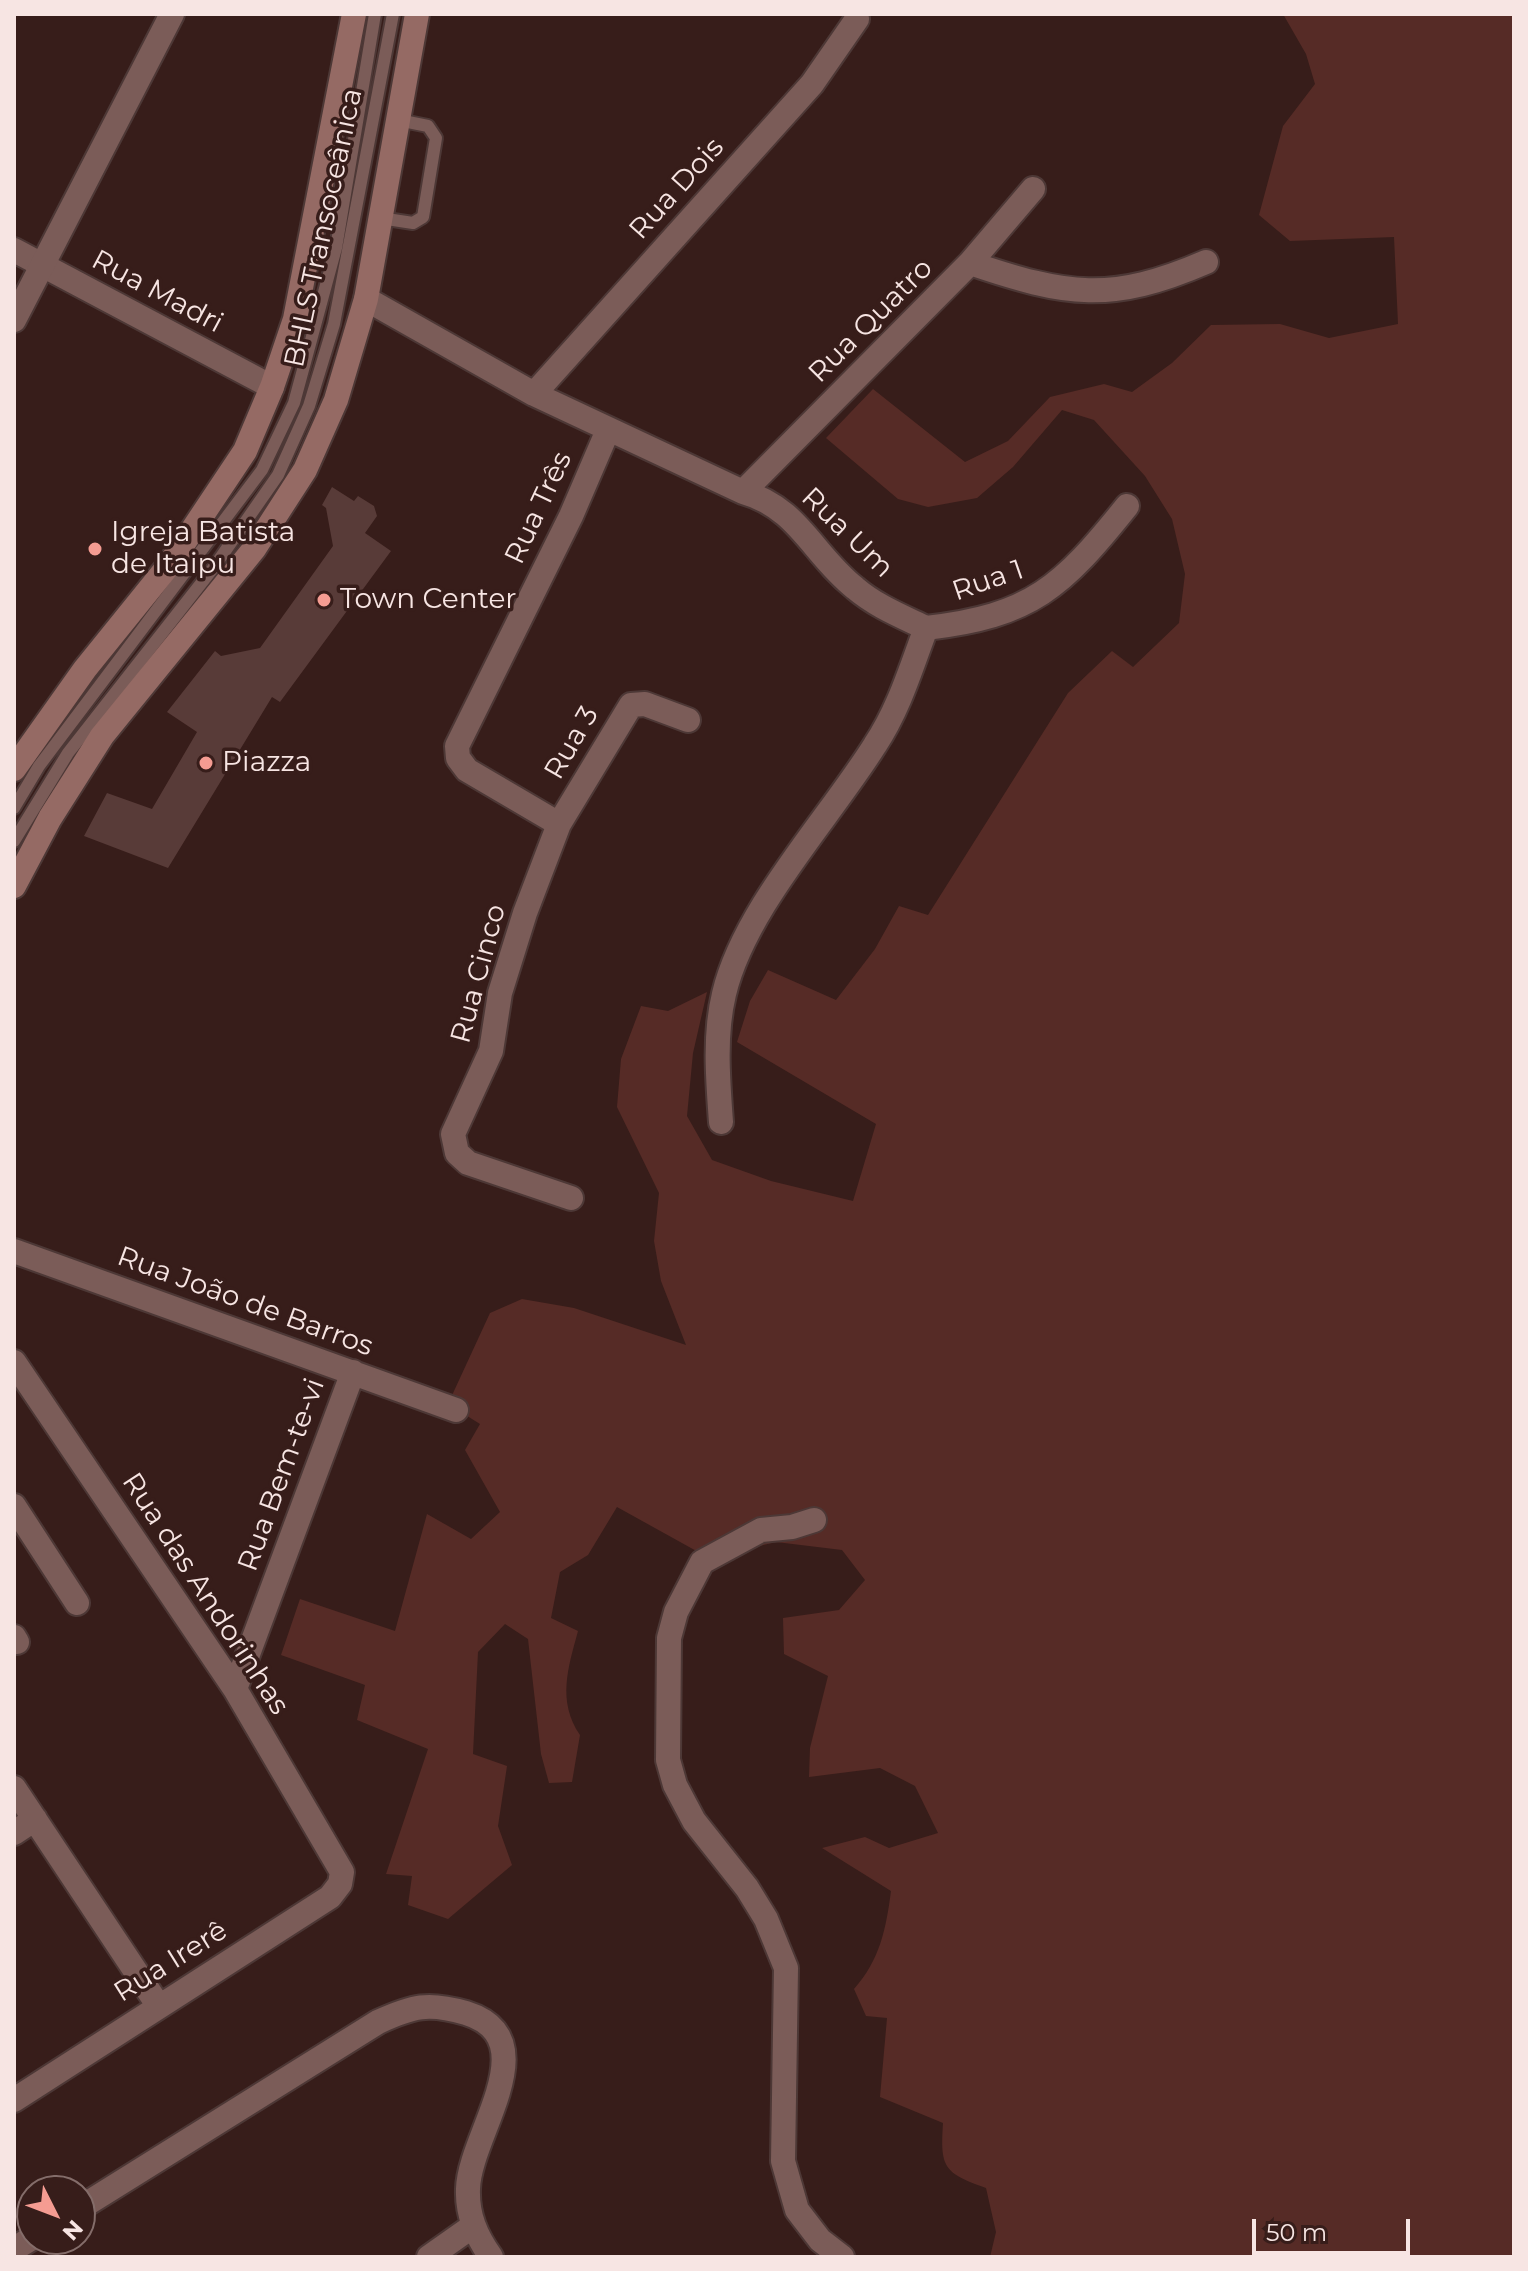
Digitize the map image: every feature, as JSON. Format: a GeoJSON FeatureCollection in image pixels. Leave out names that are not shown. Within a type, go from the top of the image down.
{"type":"FeatureCollection","features":[{"type":"Feature","properties":{"kind":"main road"},"geometry":{"type":"LineString","coordinates":[[14,769],[85,669],[169,565],[245,451],[272,387],[295,319],[354,14]]}},
{"type":"Feature","properties":{"kind":"main road"},"geometry":{"type":"LineString","coordinates":[[14,886],[20,849],[102,736],[254,549],[305,470],[336,400],[366,299],[417,14]]}},
{"type":"Feature","properties":{"kind":"street"},"geometry":{"type":"LineString","coordinates":[[14,320],[172,14]]}},
{"type":"Feature","properties":{"kind":"street","name":"Rua Dois"},"geometry":{"type":"LineString","coordinates":[[534,394],[812,84],[857,19]]}},
{"type":"Feature","properties":{"kind":"street"},"geometry":{"type":"LineString","coordinates":[[970,263],[1033,189]]}},
{"type":"Feature","properties":{"kind":"street","name":"Rua Madri"},"geometry":{"type":"LineString","coordinates":[[14,250],[272,387]]}},
{"type":"Feature","properties":{"kind":"street","name":"Rua Quatro"},"geometry":{"type":"LineString","coordinates":[[743,492],[970,263],[1021,281],[1075,290],[1118,292],[1158,283],[1206,262]]}},
{"type":"Feature","properties":{"kind":"street","name":"Rua Um"},"geometry":{"type":"LineString","coordinates":[[366,299],[534,394],[743,492],[769,500],[791,516],[856,590],[886,610],[926,628]]}},
{"type":"Feature","properties":{"kind":"street","name":"Rua Três"},"geometry":{"type":"LineString","coordinates":[[559,824],[467,770],[458,758],[458,739],[571,516],[608,430]]}},
{"type":"Feature","properties":{"kind":"street","name":"Rua 1"},"geometry":{"type":"LineString","coordinates":[[926,628],[1002,613],[1040,597],[1071,572],[1127,506]]}},
{"type":"Feature","properties":{"kind":"street"},"geometry":{"type":"LineString","coordinates":[[721,1122],[718,1071],[723,996],[735,958],[757,918],[876,744],[899,702],[926,628]]}},
{"type":"Feature","properties":{"kind":"street","name":"Rua 3"},"geometry":{"type":"LineString","coordinates":[[559,824],[631,705],[645,704],[688,720]]}},
{"type":"Feature","properties":{"kind":"street","name":"Rua Cinco"},"geometry":{"type":"LineString","coordinates":[[559,824],[525,913],[500,993],[491,1051],[456,1122],[453,1144],[468,1163],[571,1198]]}},
{"type":"Feature","properties":{"kind":"street","name":"Rua João de Barros"},"geometry":{"type":"LineString","coordinates":[[14,1251],[456,1410]]}},
{"type":"Feature","properties":{"kind":"street","name":"Rua das Andorinhas"},"geometry":{"type":"LineString","coordinates":[[14,1362],[235,1689],[339,1862]]}},
{"type":"Feature","properties":{"kind":"street","name":"Rua Bem-te-vi"},"geometry":{"type":"LineString","coordinates":[[235,1689],[353,1372]]}},
{"type":"Feature","properties":{"kind":"street"},"geometry":{"type":"LineString","coordinates":[[14,1506],[77,1603]]}},
{"type":"Feature","properties":{"kind":"street"},"geometry":{"type":"LineString","coordinates":[[814,1520],[792,1527],[761,1530],[702,1562],[676,1612],[669,1638],[668,1760],[675,1785],[694,1821],[747,1888],[766,1919],[786,1968],[783,2161],[797,2210],[820,2240],[842,2257]]}},
{"type":"Feature","properties":{"kind":"street"},"geometry":{"type":"LineString","coordinates":[[14,1788],[158,2005]]}},
{"type":"Feature","properties":{"kind":"street"},"geometry":{"type":"LineString","coordinates":[[14,1833],[35,1819]]}},
{"type":"Feature","properties":{"kind":"street","name":"Rua Irerê"},"geometry":{"type":"LineString","coordinates":[[14,2100],[330,1897],[340,1884],[339,1862]]}},
{"type":"Feature","properties":{"kind":"street"},"geometry":{"type":"LineString","coordinates":[[96,2198],[378,2022],[415,2005],[450,2009],[480,2018],[501,2039],[504,2063],[497,2097],[475,2153],[468,2188],[473,2226],[491,2257]]}},
{"type":"Feature","properties":{"kind":"street"},"geometry":{"type":"LineString","coordinates":[[429,2257],[473,2226]]}},
{"type":"Feature","properties":{"kind":"lane","name":"BHLS Transoceânica"},"geometry":{"type":"LineString","coordinates":[[14,808],[39,766],[262,470],[294,403],[336,248],[375,14]]}},
{"type":"Feature","properties":{"kind":"lane","name":"BHLS Transoceânica"},"geometry":{"type":"LineString","coordinates":[[20,849],[84,731],[214,567],[278,475],[309,406],[334,324],[393,14]]}},
{"type":"Feature","properties":{"kind":"lane"},"geometry":{"type":"LineString","coordinates":[[380,218],[413,223],[423,217],[436,138],[428,126],[398,120]]}},
{"type":"Feature","properties":{"kind":"shaded area"},"geometry":{"type":"Polygon","coordinates":[[[1283,14],[1514,14],[1514,2257],[990,2257],[996,2232],[986,2188],[961,2178],[948,2167],[944,2159],[943,2123],[880,2097],[887,2018],[866,2016],[854,1989],[876,1955],[891,1891],[822,1848],[865,1837],[889,1848],[938,1833],[915,1786],[880,1768],[809,1777],[810,1748],[828,1676],[784,1654],[783,1618],[839,1610],[865,1580],[842,1550],[776,1542],[709,1558],[617,1507],[588,1555],[560,1572],[551,1618],[578,1631],[567,1684],[569,1710],[580,1735],[572,1782],[549,1783],[541,1754],[528,1639],[505,1624],[478,1652],[473,1754],[507,1766],[498,1826],[512,1865],[448,1919],[408,1905],[412,1876],[386,1874],[428,1749],[357,1720],[365,1685],[281,1655],[300,1599],[395,1631],[427,1514],[471,1539],[500,1512],[465,1450],[480,1424],[448,1404],[490,1313],[522,1299],[574,1308],[686,1345],[661,1281],[654,1241],[659,1193],[617,1107],[621,1059],[641,1006],[668,1011],[707,992],[693,1053],[687,1116],[712,1160],[771,1181],[853,1201],[876,1124],[737,1042],[750,1001],[768,970],[836,1000],[875,949],[899,906],[928,915],[1068,693],[1112,651],[1133,667],[1179,623],[1185,574],[1172,519],[1145,476],[1094,420],[1062,410],[1013,467],[977,498],[928,507],[898,499],[826,438],[873,389],[965,462],[1008,441],[1050,397],[1104,384],[1132,392],[1172,363],[1211,325],[1280,324],[1329,338],[1398,324],[1394,237],[1290,241],[1259,215],[1283,126],[1315,84],[1306,54],[1283,14]]]}},
{"type":"Feature","properties":{"kind":"building"},"geometry":{"type":"Polygon","coordinates":[[[332,487],[354,501],[358,496],[374,506],[377,516],[365,533],[391,551],[280,702],[272,697],[168,868],[84,836],[107,793],[152,809],[197,732],[167,712],[215,651],[221,656],[260,648],[333,546],[326,508],[322,505],[332,487]]]}},
{"type":"Feature","properties":{"kind":"place","name":"Igreja Batista de Itaipu"},"geometry":{"type":"Point","coordinates":[95,549]}},
{"type":"Feature","properties":{"kind":"place","name":"Town Center"},"geometry":{"type":"Point","coordinates":[324,600]}},
{"type":"Feature","properties":{"kind":"place","name":"Piazza"},"geometry":{"type":"Point","coordinates":[206,763]}}]}
